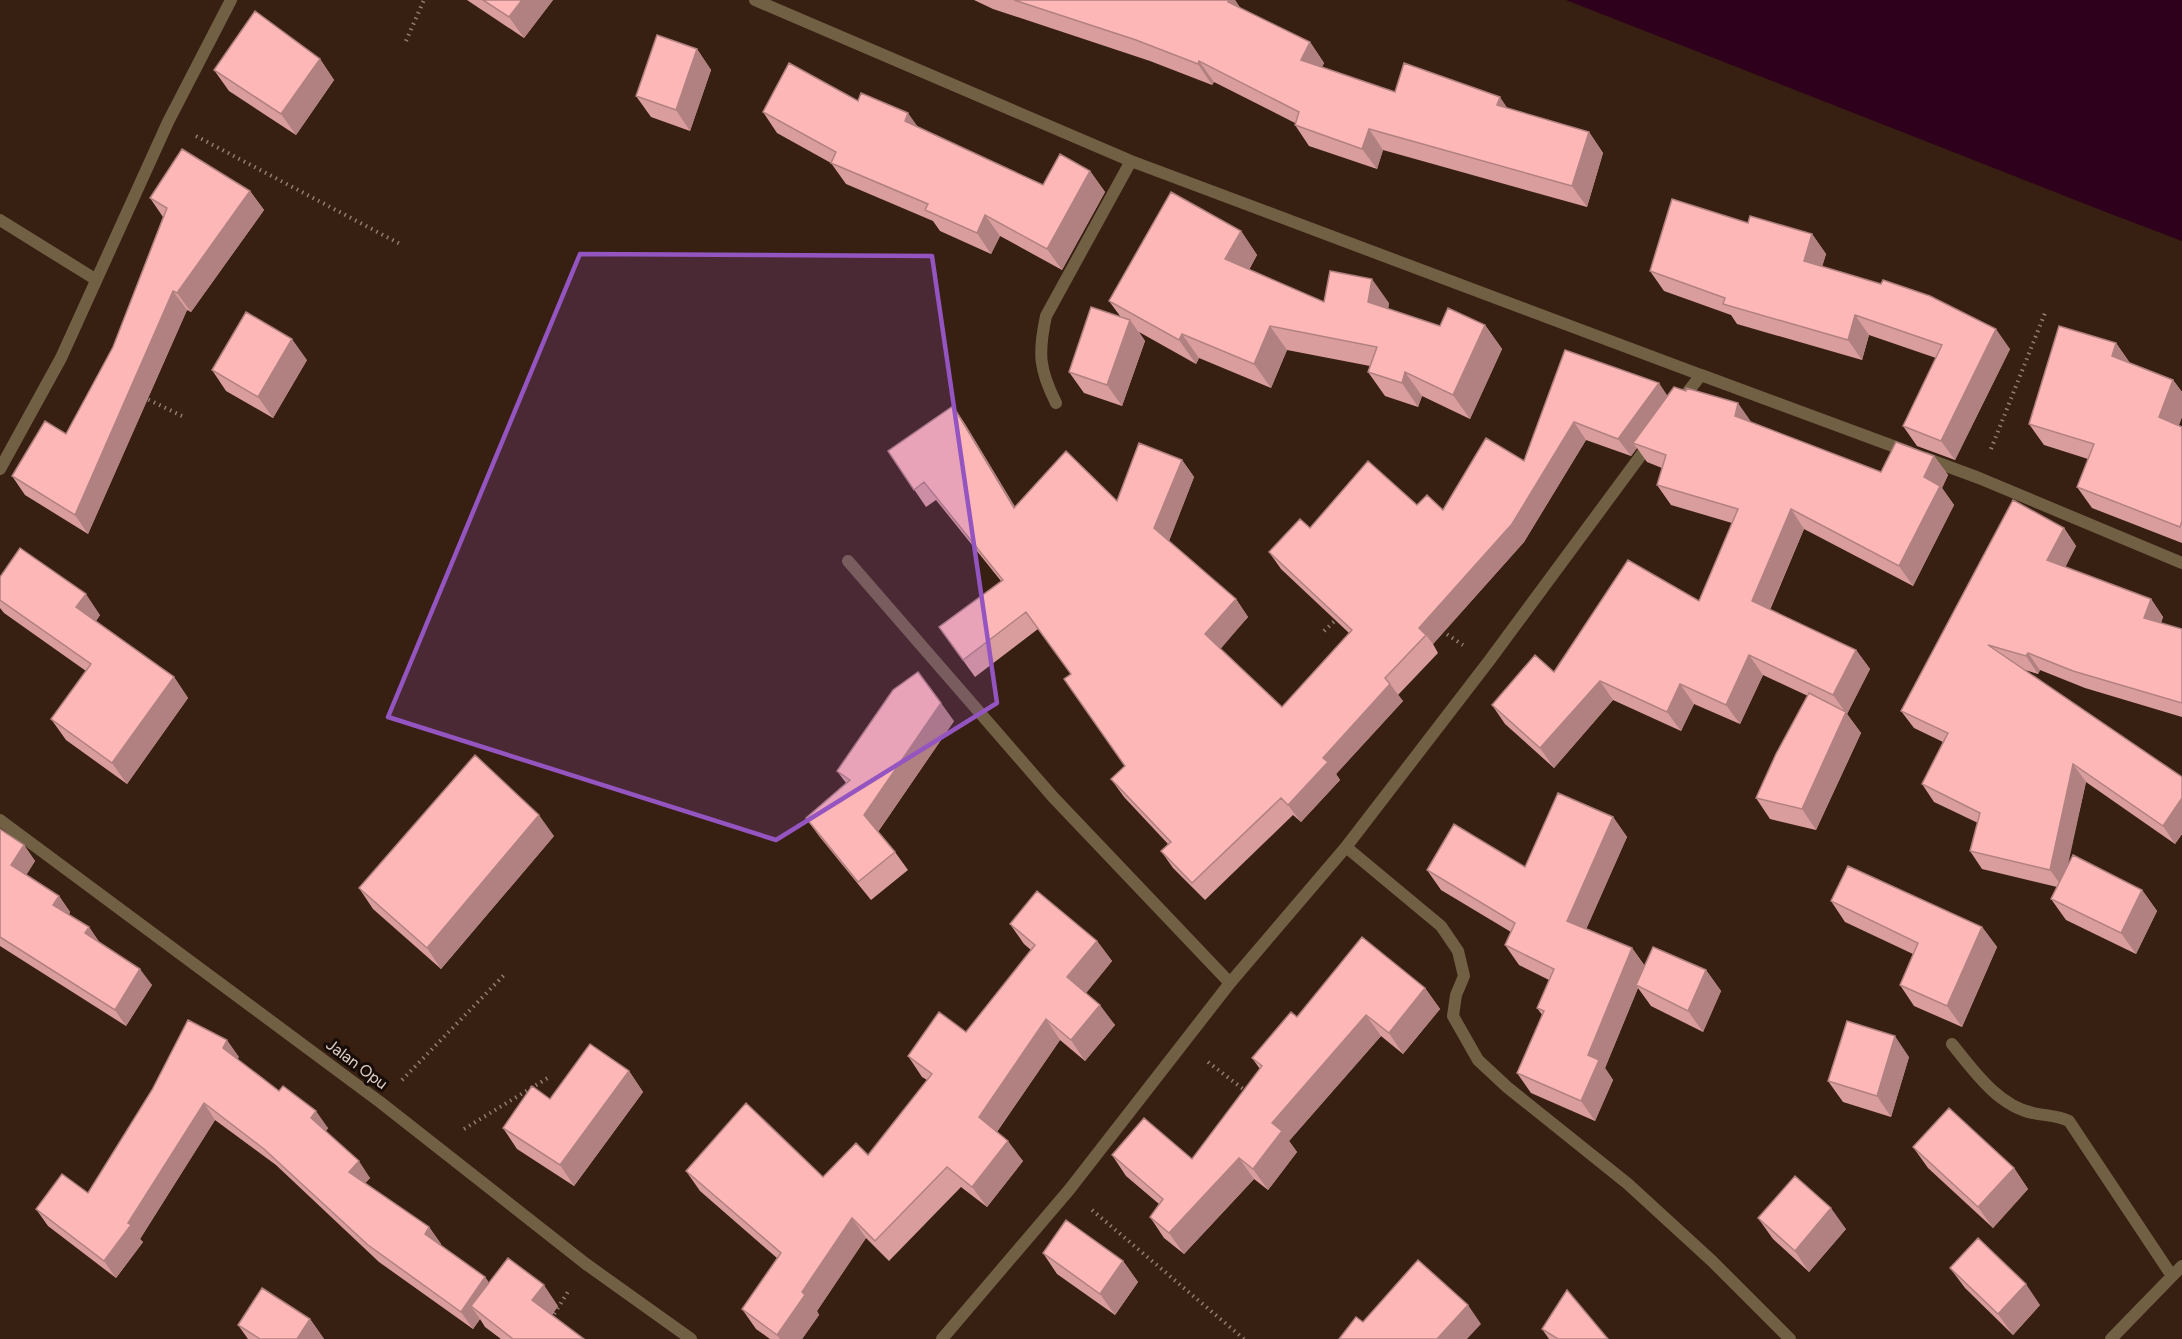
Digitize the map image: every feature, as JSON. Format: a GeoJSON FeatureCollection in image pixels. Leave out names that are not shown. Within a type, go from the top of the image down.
{"type":"FeatureCollection","features":[{"type":"Feature","properties":{"kind":"street"},"geometry":{"type":"LineString","coordinates":[[0,469],[61,358],[168,122],[231,0]]}},
{"type":"Feature","properties":{"kind":"street"},"geometry":{"type":"LineString","coordinates":[[755,0],[1131,162],[1979,477],[2182,563]]}},
{"type":"Feature","properties":{"kind":"street"},"geometry":{"type":"LineString","coordinates":[[1056,403],[1042,376],[1040,361],[1040,340],[1046,316],[1131,162]]}},
{"type":"Feature","properties":{"kind":"street"},"geometry":{"type":"LineString","coordinates":[[0,220],[95,279]]}},
{"type":"Feature","properties":{"kind":"street"},"geometry":{"type":"LineString","coordinates":[[1672,413],[1701,375]]}},
{"type":"Feature","properties":{"kind":"street"},"geometry":{"type":"LineString","coordinates":[[942,1339],[1069,1190],[1230,983],[1346,847],[1489,661],[1658,432]]}},
{"type":"Feature","properties":{"kind":"street"},"geometry":{"type":"LineString","coordinates":[[848,561],[1053,797],[1230,983]]}},
{"type":"Feature","properties":{"kind":"street","name":"Jalan Opu"},"geometry":{"type":"LineString","coordinates":[[0,820],[380,1102],[586,1264],[691,1339]]}},
{"type":"Feature","properties":{"kind":"street"},"geometry":{"type":"LineString","coordinates":[[1346,847],[1441,926],[1458,951],[1464,976],[1456,994],[1453,1016],[1478,1060],[1506,1087],[1628,1184],[1712,1261],[1790,1339]]}},
{"type":"Feature","properties":{"kind":"street"},"geometry":{"type":"LineString","coordinates":[[1952,1044],[1982,1080],[2011,1103],[2032,1113],[2054,1114],[2069,1121],[2172,1276]]}},
{"type":"Feature","properties":{"kind":"street"},"geometry":{"type":"LineString","coordinates":[[2111,1339],[2182,1266]]}},
{"type":"Feature","properties":{"kind":"path"},"geometry":{"type":"LineString","coordinates":[[406,41],[424,0]]}},
{"type":"Feature","properties":{"kind":"path"},"geometry":{"type":"LineString","coordinates":[[168,122],[402,245]]}},
{"type":"Feature","properties":{"kind":"path"},"geometry":{"type":"LineString","coordinates":[[1979,477],[2045,313]]}},
{"type":"Feature","properties":{"kind":"path"},"geometry":{"type":"LineString","coordinates":[[142,397],[182,416]]}},
{"type":"Feature","properties":{"kind":"path"},"geometry":{"type":"LineString","coordinates":[[1324,631],[1340,616]]}},
{"type":"Feature","properties":{"kind":"path"},"geometry":{"type":"LineString","coordinates":[[1440,630],[1489,661]]}},
{"type":"Feature","properties":{"kind":"path"},"geometry":{"type":"LineString","coordinates":[[380,1102],[506,973]]}},
{"type":"Feature","properties":{"kind":"path"},"geometry":{"type":"LineString","coordinates":[[1184,1044],[1253,1097]]}},
{"type":"Feature","properties":{"kind":"path"},"geometry":{"type":"LineString","coordinates":[[435,1147],[551,1076]]}},
{"type":"Feature","properties":{"kind":"path"},"geometry":{"type":"LineString","coordinates":[[1069,1190],[1244,1339]]}},
{"type":"Feature","properties":{"kind":"path"},"geometry":{"type":"LineString","coordinates":[[550,1320],[586,1264]]}},
{"type":"Feature","properties":{"kind":"highlighted area"},"geometry":{"type":"Polygon","coordinates":[[[580,254],[932,256],[997,703],[776,840],[388,717],[580,254]]]}},
{"type":"Feature","properties":{"kind":"shaded area"},"geometry":{"type":"Polygon","coordinates":[[[1566,0],[2182,0],[2182,241],[2098,209],[1566,0]]]}},
{"type":"Feature","properties":{"kind":"building"},"geometry":{"type":"Polygon","coordinates":[[[483,0],[522,0],[509,17],[483,0]]]}},
{"type":"Feature","properties":{"kind":"building"},"geometry":{"type":"Polygon","coordinates":[[[1014,0],[1229,0],[1228,2],[1310,42],[1301,60],[1395,92],[1404,63],[1500,97],[1497,105],[1589,132],[1572,186],[1369,129],[1362,149],[1295,125],[1299,112],[1199,61],[1198,64],[1136,40],[1014,0]]]}},
{"type":"Feature","properties":{"kind":"building"},"geometry":{"type":"Polygon","coordinates":[[[255,11],[320,59],[281,114],[214,70],[255,11]]]}},
{"type":"Feature","properties":{"kind":"building"},"geometry":{"type":"Polygon","coordinates":[[[657,35],[697,49],[676,110],[636,96],[657,35]]]}},
{"type":"Feature","properties":{"kind":"building"},"geometry":{"type":"Polygon","coordinates":[[[789,63],[858,101],[861,93],[908,113],[905,121],[1043,185],[1060,154],[1090,171],[1047,249],[985,215],[977,233],[925,210],[928,204],[831,163],[836,152],[763,112],[789,63]]]}},
{"type":"Feature","properties":{"kind":"building"},"geometry":{"type":"Polygon","coordinates":[[[182,149],[250,191],[177,293],[173,291],[75,515],[12,476],[45,421],[66,434],[113,347],[167,208],[150,198],[182,149]]]}},
{"type":"Feature","properties":{"kind":"building"},"geometry":{"type":"Polygon","coordinates":[[[1171,192],[1241,231],[1225,259],[1324,302],[1330,271],[1372,279],[1368,302],[1440,326],[1448,308],[1485,325],[1453,395],[1405,372],[1402,383],[1368,372],[1377,347],[1270,326],[1254,364],[1182,334],[1179,340],[1109,301],[1171,192]]]}},
{"type":"Feature","properties":{"kind":"building"},"geometry":{"type":"Polygon","coordinates":[[[1672,199],[1748,223],[1750,216],[1812,234],[1804,261],[1881,284],[1883,280],[1930,296],[1996,329],[1941,441],[1903,426],[1942,345],[1855,315],[1848,340],[1723,304],[1725,298],[1650,271],[1672,199]]]}},
{"type":"Feature","properties":{"kind":"building"},"geometry":{"type":"Polygon","coordinates":[[[1091,307],[1130,320],[1107,385],[1069,372],[1091,307]]]}},
{"type":"Feature","properties":{"kind":"building"},"geometry":{"type":"Polygon","coordinates":[[[246,312],[292,339],[258,397],[212,370],[246,312]]]}},
{"type":"Feature","properties":{"kind":"building"},"geometry":{"type":"Polygon","coordinates":[[[2059,326],[2116,343],[2112,356],[2173,380],[2159,417],[2182,427],[2182,521],[2180,527],[2077,487],[2094,444],[2029,424],[2059,326]]]}},
{"type":"Feature","properties":{"kind":"building"},"geometry":{"type":"Polygon","coordinates":[[[1565,350],[1659,383],[1618,439],[1574,422],[1512,524],[1419,628],[1426,635],[1385,678],[1390,684],[1323,758],[1328,762],[1288,805],[1281,798],[1192,883],[1161,851],[1171,842],[1111,779],[1125,766],[1064,679],[1071,674],[1026,612],[963,660],[939,627],[1003,580],[924,482],[914,490],[888,451],[953,406],[1014,508],[1066,451],[1117,501],[1139,443],[1182,460],[1154,528],[1236,599],[1205,634],[1282,707],[1352,630],[1269,552],[1300,519],[1310,528],[1368,461],[1417,505],[1427,495],[1443,510],[1486,438],[1524,461],[1565,350]]]}},
{"type":"Feature","properties":{"kind":"building"},"geometry":{"type":"Polygon","coordinates":[[[1674,387],[1686,391],[1686,388],[1738,403],[1735,416],[1881,472],[1896,442],[1934,456],[1924,477],[1940,486],[1899,566],[1791,509],[1752,601],[1856,650],[1833,695],[1749,655],[1726,705],[1680,684],[1667,712],[1600,681],[1540,748],[1492,705],[1535,655],[1554,672],[1628,560],[1699,601],[1738,509],[1657,485],[1666,455],[1633,443],[1674,387]]]}},
{"type":"Feature","properties":{"kind":"building"},"geometry":{"type":"Polygon","coordinates":[[[2013,500],[2064,528],[2047,560],[2151,599],[2144,618],[2182,629],[2182,703],[2073,671],[2028,653],[2026,656],[1988,645],[2182,777],[2182,798],[2163,826],[2073,764],[2050,870],[1970,851],[1980,813],[1922,784],[1948,733],[1901,711],[2013,500]]]}},
{"type":"Feature","properties":{"kind":"building"},"geometry":{"type":"Polygon","coordinates":[[[20,548],[86,594],[76,607],[174,677],[112,763],[51,719],[91,664],[0,600],[0,577],[20,548]]]}},
{"type":"Feature","properties":{"kind":"building"},"geometry":{"type":"Polygon","coordinates":[[[918,672],[941,703],[864,815],[895,852],[858,882],[806,818],[850,780],[837,771],[893,690],[918,672]]]}},
{"type":"Feature","properties":{"kind":"building"},"geometry":{"type":"Polygon","coordinates":[[[1809,693],[1846,712],[1802,809],[1756,798],[1776,754],[1809,693]]]}},
{"type":"Feature","properties":{"kind":"building"},"geometry":{"type":"Polygon","coordinates":[[[475,755],[539,815],[427,948],[359,888],[475,755]]]}},
{"type":"Feature","properties":{"kind":"building"},"geometry":{"type":"Polygon","coordinates":[[[1558,793],[1613,817],[1567,921],[1632,948],[1588,1055],[1599,1060],[1581,1101],[1517,1073],[1544,1011],[1537,1008],[1554,969],[1505,945],[1515,923],[1427,870],[1454,824],[1525,867],[1558,793]]]}},
{"type":"Feature","properties":{"kind":"building"},"geometry":{"type":"Polygon","coordinates":[[[0,829],[24,845],[11,865],[59,896],[53,905],[89,927],[85,933],[140,969],[115,1010],[0,937],[0,829]]]}},
{"type":"Feature","properties":{"kind":"building"},"geometry":{"type":"Polygon","coordinates":[[[2073,855],[2142,890],[2121,933],[2051,899],[2073,855]]]}},
{"type":"Feature","properties":{"kind":"building"},"geometry":{"type":"Polygon","coordinates":[[[1848,866],[1982,927],[1947,1006],[1900,985],[1918,943],[1831,901],[1848,866]]]}},
{"type":"Feature","properties":{"kind":"building"},"geometry":{"type":"Polygon","coordinates":[[[1037,891],[1097,941],[1067,977],[1100,1005],[1071,1040],[1046,1019],[979,1117],[1008,1141],[972,1187],[947,1167],[875,1241],[852,1218],[802,1292],[805,1295],[777,1335],[742,1309],[781,1253],[686,1171],[746,1103],[823,1177],[856,1143],[868,1155],[932,1074],[908,1056],[939,1012],[966,1032],[1035,945],[1010,924],[1037,891]]]}},
{"type":"Feature","properties":{"kind":"building"},"geometry":{"type":"Polygon","coordinates":[[[1362,937],[1425,988],[1389,1033],[1366,1015],[1272,1123],[1282,1131],[1253,1169],[1239,1158],[1169,1233],[1150,1217],[1163,1199],[1112,1155],[1144,1118],[1192,1159],[1262,1066],[1252,1058],[1291,1012],[1297,1017],[1362,937]]]}},
{"type":"Feature","properties":{"kind":"building"},"geometry":{"type":"Polygon","coordinates":[[[1653,947],[1706,970],[1688,1011],[1636,985],[1653,947]]]}},
{"type":"Feature","properties":{"kind":"building"},"geometry":{"type":"Polygon","coordinates":[[[188,1020],[227,1040],[223,1048],[279,1091],[283,1086],[316,1111],[311,1118],[359,1161],[349,1172],[429,1227],[425,1234],[485,1277],[461,1312],[368,1245],[264,1149],[204,1103],[128,1223],[131,1225],[104,1261],[36,1209],[62,1174],[88,1193],[152,1090],[188,1020]]]}},
{"type":"Feature","properties":{"kind":"building"},"geometry":{"type":"Polygon","coordinates":[[[1847,1021],[1895,1036],[1877,1096],[1828,1081],[1847,1021]]]}},
{"type":"Feature","properties":{"kind":"building"},"geometry":{"type":"Polygon","coordinates":[[[590,1044],[629,1071],[560,1165],[503,1128],[532,1086],[550,1099],[590,1044]]]}},
{"type":"Feature","properties":{"kind":"building"},"geometry":{"type":"Polygon","coordinates":[[[1949,1108],[2014,1168],[1978,1207],[1913,1147],[1949,1108]]]}},
{"type":"Feature","properties":{"kind":"building"},"geometry":{"type":"Polygon","coordinates":[[[1795,1176],[1831,1208],[1795,1251],[1758,1218],[1795,1176]]]}},
{"type":"Feature","properties":{"kind":"building"},"geometry":{"type":"Polygon","coordinates":[[[1066,1220],[1123,1261],[1100,1294],[1043,1253],[1066,1220]]]}},
{"type":"Feature","properties":{"kind":"building"},"geometry":{"type":"Polygon","coordinates":[[[1978,1238],[2026,1284],[1998,1314],[1950,1268],[1978,1238]]]}},
{"type":"Feature","properties":{"kind":"building"},"geometry":{"type":"Polygon","coordinates":[[[508,1258],[544,1285],[532,1300],[584,1339],[513,1339],[471,1306],[508,1258]]]}},
{"type":"Feature","properties":{"kind":"building"},"geometry":{"type":"Polygon","coordinates":[[[1418,1260],[1468,1305],[1437,1339],[1339,1339],[1356,1317],[1363,1322],[1418,1260]]]}},
{"type":"Feature","properties":{"kind":"building"},"geometry":{"type":"Polygon","coordinates":[[[262,1288],[310,1319],[297,1339],[260,1339],[238,1325],[262,1288]]]}},
{"type":"Feature","properties":{"kind":"building"},"geometry":{"type":"Polygon","coordinates":[[[1567,1290],[1608,1339],[1558,1339],[1542,1329],[1567,1290]]]}}]}
